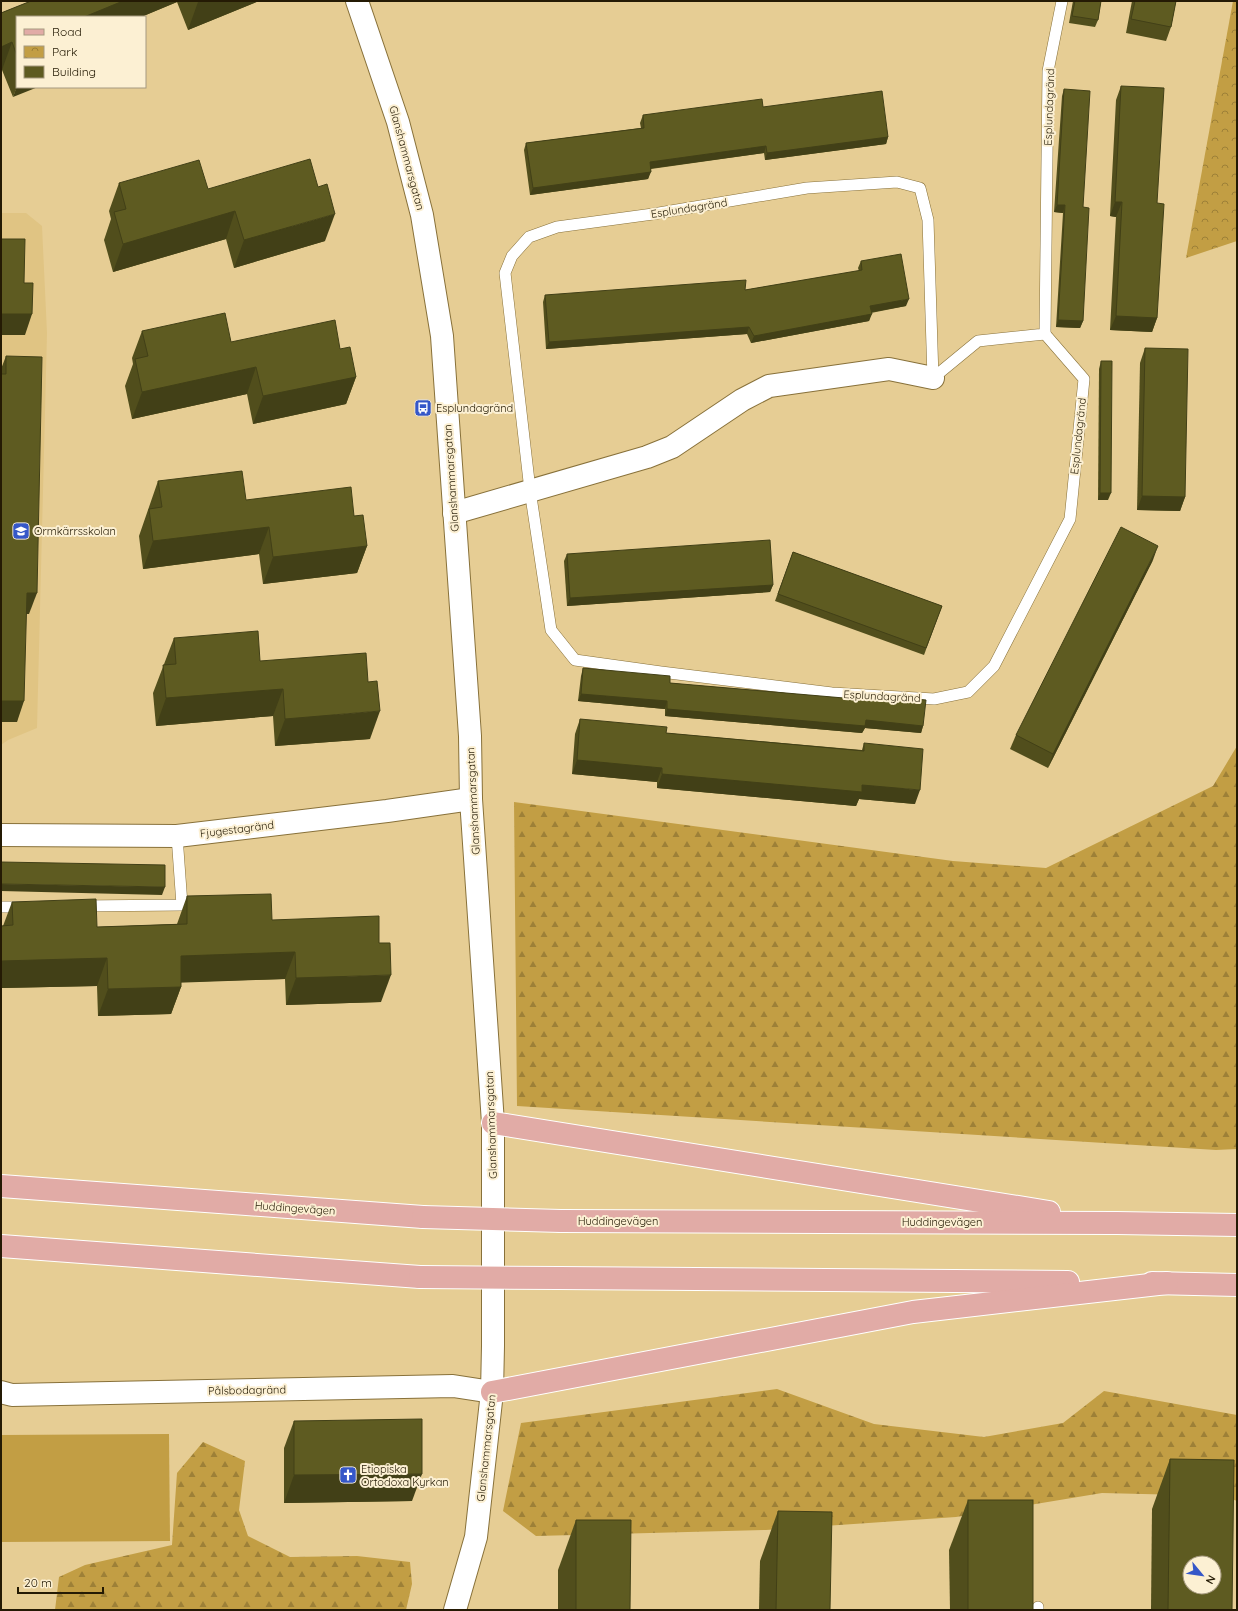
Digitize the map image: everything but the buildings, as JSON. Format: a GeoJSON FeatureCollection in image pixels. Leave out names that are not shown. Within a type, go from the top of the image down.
{"type":"FeatureCollection","features":[{"type":"Feature","properties":{"kind":"main road"},"geometry":{"type":"LineString","coordinates":[[493,1123],[1118,1223]]}},
{"type":"Feature","properties":{"kind":"main road","name":"Huddingevägen"},"geometry":{"type":"LineString","coordinates":[[1,1186],[422,1217],[561,1221],[1118,1223],[1237,1225]]}},
{"type":"Feature","properties":{"kind":"main road"},"geometry":{"type":"LineString","coordinates":[[1,1246],[420,1277],[1167,1283],[1237,1285]]}},
{"type":"Feature","properties":{"kind":"main road"},"geometry":{"type":"LineString","coordinates":[[492,1392],[913,1312],[1167,1283]]}},
{"type":"Feature","properties":{"kind":"street","name":"Glanshammarsgatan"},"geometry":{"type":"LineString","coordinates":[[357,1],[398,122],[422,215],[442,336],[469,728],[471,799],[493,1123],[492,1392],[476,1536],[455,1610]]}},
{"type":"Feature","properties":{"kind":"street"},"geometry":{"type":"LineString","coordinates":[[454,513],[647,457],[672,447],[742,400],[769,386],[888,368],[933,378]]}},
{"type":"Feature","properties":{"kind":"street","name":"Fjugestagränd"},"geometry":{"type":"LineString","coordinates":[[1,835],[177,836],[387,811],[471,799]]}},
{"type":"Feature","properties":{"kind":"street","name":"Pålsbodagränd"},"geometry":{"type":"LineString","coordinates":[[1,1392],[12,1395],[453,1386],[492,1392]]}},
{"type":"Feature","properties":{"kind":"lane","name":"Esplundagränd"},"geometry":{"type":"LineString","coordinates":[[933,378],[928,220],[920,188],[896,182],[807,188],[653,214],[556,227],[529,236],[512,256],[506,273],[530,490],[551,630],[575,660],[832,693],[934,699],[968,692],[994,666],[1070,519],[1084,379],[1045,334],[1048,71],[1062,1]]}},
{"type":"Feature","properties":{"kind":"lane"},"geometry":{"type":"LineString","coordinates":[[933,378],[978,341],[1045,334]]}},
{"type":"Feature","properties":{"kind":"lane"},"geometry":{"type":"LineString","coordinates":[[72,906],[182,905],[177,836]]}},
{"type":"Feature","properties":{"kind":"lane"},"geometry":{"type":"LineString","coordinates":[[1,907],[32,907]]}},
{"type":"Feature","properties":{"kind":"shaded area","name":"Ormkärrsskolan"},"geometry":{"type":"Polygon","coordinates":[[[1,213],[26,213],[42,226],[47,333],[37,728],[8,740],[1,745],[1,213]]]}},
{"type":"Feature","properties":{"kind":"green space"},"geometry":{"type":"Polygon","coordinates":[[[1233,1],[1237,1],[1237,241],[1186,258],[1233,1]]]}},
{"type":"Feature","properties":{"kind":"green space"},"geometry":{"type":"Polygon","coordinates":[[[1237,746],[1237,1149],[1216,1150],[517,1106],[514,802],[953,861],[1046,868],[1213,786],[1237,746]]]}},
{"type":"Feature","properties":{"kind":"green space"},"geometry":{"type":"Polygon","coordinates":[[[777,1389],[874,1424],[984,1437],[1063,1423],[1104,1391],[1237,1415],[1237,1501],[1224,1496],[1102,1493],[956,1517],[766,1530],[536,1536],[503,1511],[521,1423],[777,1389]]]}},
{"type":"Feature","properties":{"kind":"green space"},"geometry":{"type":"Polygon","coordinates":[[[169,1434],[170,1541],[2,1542],[1,1435],[169,1434]]]}},
{"type":"Feature","properties":{"kind":"green space"},"geometry":{"type":"Polygon","coordinates":[[[203,1442],[245,1461],[239,1510],[248,1536],[290,1557],[357,1556],[410,1562],[412,1584],[406,1610],[55,1610],[59,1577],[85,1565],[172,1545],[177,1473],[203,1442]]]}},
{"type":"Feature","properties":{"kind":"place","name":"Esplundagränd"},"geometry":{"type":"Point","coordinates":[423,408]}},
{"type":"Feature","properties":{"kind":"place","name":"Ormkärrsskolan"},"geometry":{"type":"Point","coordinates":[21,531]}},
{"type":"Feature","properties":{"kind":"place","name":"Etiopiska Ortodoxa Kyrkan"},"geometry":{"type":"Point","coordinates":[348,1475]}}]}
